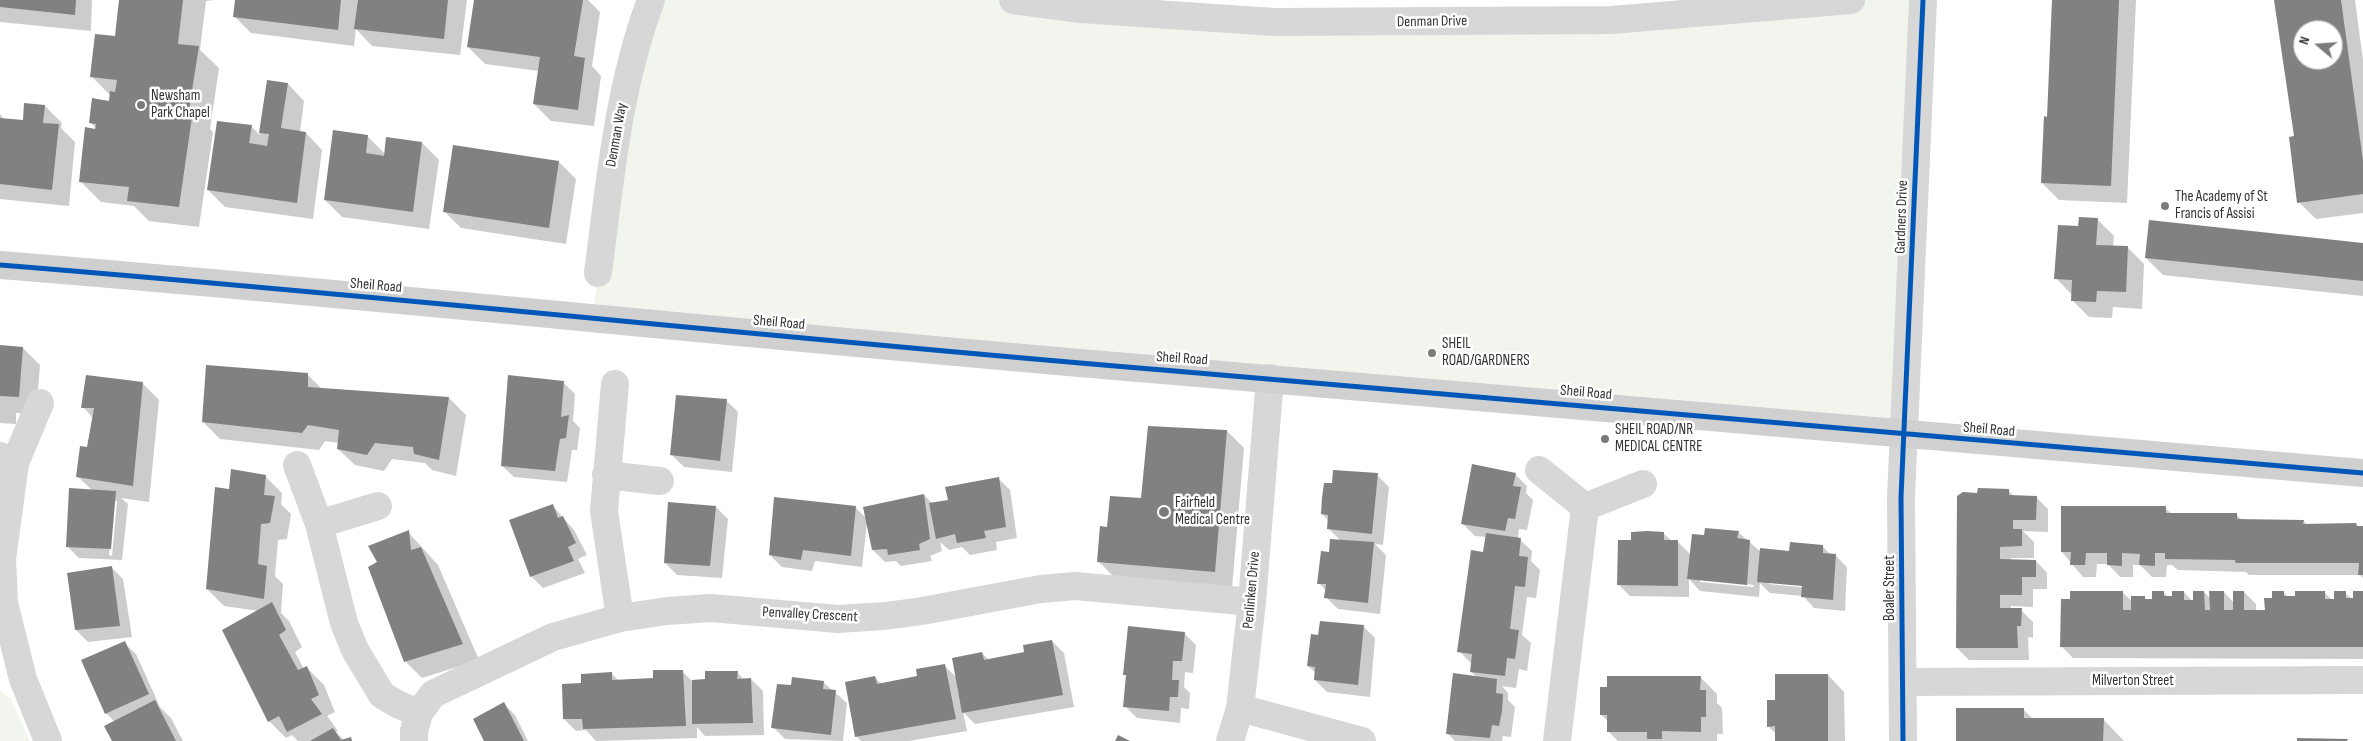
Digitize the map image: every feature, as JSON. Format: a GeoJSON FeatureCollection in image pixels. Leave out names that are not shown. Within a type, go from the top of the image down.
{"type":"FeatureCollection","features":[{"type":"Feature","properties":{"kind":"main road","name":"Sheil Road"},"geometry":{"type":"LineString","coordinates":[[0,265],[1165,370],[2363,473]]}},
{"type":"Feature","properties":{"kind":"street","name":"Denman Way"},"geometry":{"type":"LineString","coordinates":[[598,273],[616,125],[642,24],[651,0]]}},
{"type":"Feature","properties":{"kind":"street","name":"Denman Drive"},"geometry":{"type":"LineString","coordinates":[[1013,0],[1081,9],[1292,22],[1611,20],[1851,0]]}},
{"type":"Feature","properties":{"kind":"street","name":"Gardners Drive"},"geometry":{"type":"LineString","coordinates":[[1904,435],[1923,0]]}},
{"type":"Feature","properties":{"kind":"street","name":"Penlinken Drive"},"geometry":{"type":"LineString","coordinates":[[1230,741],[1240,708],[1252,602],[1270,378]]}},
{"type":"Feature","properties":{"kind":"street"},"geometry":{"type":"LineString","coordinates":[[615,384],[604,511],[620,618]]}},
{"type":"Feature","properties":{"kind":"street"},"geometry":{"type":"LineString","coordinates":[[40,403],[8,459],[2,559],[4,603],[23,678],[48,741]]}},
{"type":"Feature","properties":{"kind":"street","name":"Boaler Street"},"geometry":{"type":"LineString","coordinates":[[1903,741],[1902,497],[1904,435]]}},
{"type":"Feature","properties":{"kind":"street"},"geometry":{"type":"LineString","coordinates":[[297,466],[319,524],[344,623],[368,675],[382,695],[398,705],[419,713]]}},
{"type":"Feature","properties":{"kind":"street"},"geometry":{"type":"LineString","coordinates":[[1539,470],[1585,507]]}},
{"type":"Feature","properties":{"kind":"street"},"geometry":{"type":"LineString","coordinates":[[606,475],[660,481]]}},
{"type":"Feature","properties":{"kind":"street"},"geometry":{"type":"LineString","coordinates":[[1585,507],[1642,484]]}},
{"type":"Feature","properties":{"kind":"street"},"geometry":{"type":"LineString","coordinates":[[319,524],[378,506]]}},
{"type":"Feature","properties":{"kind":"street"},"geometry":{"type":"LineString","coordinates":[[1556,741],[1585,507]]}},
{"type":"Feature","properties":{"kind":"street","name":"Penvalley Crescent"},"geometry":{"type":"LineString","coordinates":[[414,741],[414,731],[419,713],[433,694],[553,637],[620,618],[667,611],[710,608],[838,619],[884,616],[922,612],[1040,589],[1075,586],[1252,602]]}},
{"type":"Feature","properties":{"kind":"street","name":"Milverton Street"},"geometry":{"type":"LineString","coordinates":[[1904,682],[2363,680]]}},
{"type":"Feature","properties":{"kind":"street"},"geometry":{"type":"LineString","coordinates":[[1240,708],[1362,741]]}},
{"type":"Feature","properties":{"kind":"shaded area"},"geometry":{"type":"Polygon","coordinates":[[[651,0],[1013,0],[1274,22],[1851,0],[1923,0],[1904,435],[591,318],[651,0]]]}},
{"type":"Feature","properties":{"kind":"shaded area"},"geometry":{"type":"Polygon","coordinates":[[[0,691],[11,699],[30,741],[0,741],[0,691]]]}},
{"type":"Feature","properties":{"kind":"building"},"geometry":{"type":"Polygon","coordinates":[[[0,0],[76,0],[75,15],[0,7],[0,0]]]}},
{"type":"Feature","properties":{"kind":"building","name":"Newsham Park Chapel"},"geometry":{"type":"Polygon","coordinates":[[[119,0],[183,0],[178,44],[199,46],[189,110],[193,110],[179,207],[127,201],[129,187],[79,182],[85,127],[95,129],[96,124],[89,123],[92,98],[109,101],[110,91],[115,92],[117,80],[90,77],[95,34],[115,36],[119,0]]]}},
{"type":"Feature","properties":{"kind":"building"},"geometry":{"type":"Polygon","coordinates":[[[235,0],[341,0],[338,30],[233,17],[235,0]]]}},
{"type":"Feature","properties":{"kind":"building"},"geometry":{"type":"Polygon","coordinates":[[[358,0],[448,0],[444,39],[354,29],[358,0]]]}},
{"type":"Feature","properties":{"kind":"building"},"geometry":{"type":"Polygon","coordinates":[[[474,0],[583,0],[574,56],[585,58],[578,110],[533,104],[540,57],[467,47],[474,0]]]}},
{"type":"Feature","properties":{"kind":"building"},"geometry":{"type":"Polygon","coordinates":[[[2052,0],[2119,0],[2111,186],[2041,183],[2044,116],[2047,117],[2052,0]]]}},
{"type":"Feature","properties":{"kind":"building"},"geometry":{"type":"Polygon","coordinates":[[[2274,0],[2341,0],[2363,161],[2363,194],[2297,203],[2289,137],[2294,136],[2274,0]]]}},
{"type":"Feature","properties":{"kind":"building"},"geometry":{"type":"Polygon","coordinates":[[[267,80],[288,83],[281,128],[306,132],[297,203],[207,190],[217,121],[252,125],[249,143],[267,146],[269,134],[259,133],[267,80]]]}},
{"type":"Feature","properties":{"kind":"building"},"geometry":{"type":"Polygon","coordinates":[[[24,103],[45,105],[43,123],[59,124],[52,190],[0,184],[0,118],[23,120],[24,103]]]}},
{"type":"Feature","properties":{"kind":"building"},"geometry":{"type":"Polygon","coordinates":[[[333,130],[368,135],[366,153],[384,156],[386,137],[422,142],[413,212],[324,200],[333,130]]]}},
{"type":"Feature","properties":{"kind":"building"},"geometry":{"type":"Polygon","coordinates":[[[453,145],[559,161],[549,228],[443,212],[453,145]]]}},
{"type":"Feature","properties":{"kind":"building"},"geometry":{"type":"Polygon","coordinates":[[[2079,217],[2098,218],[2096,245],[2128,246],[2126,292],[2097,291],[2096,302],[2071,301],[2072,280],[2054,279],[2058,225],[2078,226],[2079,217]]]}},
{"type":"Feature","properties":{"kind":"building"},"geometry":{"type":"Polygon","coordinates":[[[2149,220],[2363,243],[2363,281],[2145,258],[2149,220]]]}},
{"type":"Feature","properties":{"kind":"building"},"geometry":{"type":"Polygon","coordinates":[[[0,345],[23,347],[19,397],[0,396],[0,345]]]}},
{"type":"Feature","properties":{"kind":"building"},"geometry":{"type":"Polygon","coordinates":[[[206,365],[308,373],[308,387],[449,397],[439,460],[414,454],[413,447],[375,443],[367,455],[337,449],[339,430],[308,425],[302,433],[202,422],[206,365]]]}},
{"type":"Feature","properties":{"kind":"building"},"geometry":{"type":"Polygon","coordinates":[[[86,375],[143,382],[133,486],[76,477],[80,446],[87,447],[94,408],[81,408],[86,375]]]}},
{"type":"Feature","properties":{"kind":"building"},"geometry":{"type":"Polygon","coordinates":[[[508,375],[564,381],[561,417],[569,415],[566,438],[560,439],[555,471],[501,466],[508,375]]]}},
{"type":"Feature","properties":{"kind":"building"},"geometry":{"type":"Polygon","coordinates":[[[676,395],[727,399],[720,461],[670,455],[676,395]]]}},
{"type":"Feature","properties":{"kind":"building","name":"Fairfield Medical Centre"},"geometry":{"type":"Polygon","coordinates":[[[1148,426],[1227,430],[1215,572],[1097,562],[1100,526],[1107,527],[1110,496],[1141,498],[1148,426]]]}},
{"type":"Feature","properties":{"kind":"building"},"geometry":{"type":"Polygon","coordinates":[[[1472,464],[1516,473],[1513,486],[1521,487],[1515,519],[1508,518],[1505,531],[1461,524],[1472,464]]]}},
{"type":"Feature","properties":{"kind":"building"},"geometry":{"type":"Polygon","coordinates":[[[231,469],[266,475],[264,495],[275,496],[270,523],[261,524],[258,564],[267,566],[264,599],[206,589],[215,487],[229,489],[231,469]]]}},
{"type":"Feature","properties":{"kind":"building"},"geometry":{"type":"Polygon","coordinates":[[[1333,470],[1378,473],[1372,534],[1327,529],[1328,515],[1321,514],[1322,498],[1324,483],[1332,483],[1333,470]]]}},
{"type":"Feature","properties":{"kind":"building"},"geometry":{"type":"Polygon","coordinates":[[[999,477],[1006,527],[984,531],[986,538],[957,543],[955,534],[936,539],[929,503],[948,500],[945,487],[999,477]]]}},
{"type":"Feature","properties":{"kind":"building"},"geometry":{"type":"Polygon","coordinates":[[[69,488],[116,491],[111,549],[66,547],[69,488]]]}},
{"type":"Feature","properties":{"kind":"building"},"geometry":{"type":"Polygon","coordinates":[[[1978,488],[2009,489],[2009,495],[2037,496],[2036,520],[2013,520],[2013,529],[2022,529],[2022,546],[2000,547],[2000,559],[2036,560],[2036,577],[2022,577],[2022,595],[2000,595],[2000,608],[2022,608],[2021,626],[2017,626],[2018,648],[1956,648],[1957,496],[1963,492],[1977,493],[1978,488]]]}},
{"type":"Feature","properties":{"kind":"building"},"geometry":{"type":"Polygon","coordinates":[[[924,494],[930,539],[919,544],[920,550],[888,555],[887,549],[872,550],[863,507],[924,494]]]}},
{"type":"Feature","properties":{"kind":"building"},"geometry":{"type":"Polygon","coordinates":[[[774,497],[856,506],[851,556],[803,550],[801,560],[769,555],[774,497]]]}},
{"type":"Feature","properties":{"kind":"building"},"geometry":{"type":"Polygon","coordinates":[[[668,502],[716,506],[710,566],[664,563],[668,502]]]}},
{"type":"Feature","properties":{"kind":"building"},"geometry":{"type":"Polygon","coordinates":[[[553,504],[558,518],[563,516],[576,543],[568,547],[574,561],[530,577],[509,520],[553,504]]]}},
{"type":"Feature","properties":{"kind":"building"},"geometry":{"type":"Polygon","coordinates":[[[2061,506],[2166,506],[2166,513],[2237,513],[2237,519],[2304,520],[2303,524],[2356,523],[2357,526],[2363,526],[2363,575],[2358,575],[2359,563],[2236,563],[2235,560],[2165,559],[2165,553],[2155,553],[2155,566],[2139,565],[2140,554],[2122,553],[2122,566],[2107,565],[2107,553],[2086,553],[2085,565],[2070,565],[2071,552],[2061,552],[2061,506]]]}},
{"type":"Feature","properties":{"kind":"building"},"geometry":{"type":"Polygon","coordinates":[[[1705,528],[1739,531],[1737,538],[1750,540],[1747,585],[1687,579],[1692,534],[1704,535],[1705,528]]]}},
{"type":"Feature","properties":{"kind":"building"},"geometry":{"type":"Polygon","coordinates":[[[409,530],[411,550],[421,547],[463,644],[404,662],[368,567],[377,562],[368,546],[409,530]]]}},
{"type":"Feature","properties":{"kind":"building"},"geometry":{"type":"Polygon","coordinates":[[[1631,532],[1664,532],[1664,540],[1678,540],[1678,586],[1617,585],[1618,540],[1631,540],[1631,532]]]}},
{"type":"Feature","properties":{"kind":"building"},"geometry":{"type":"Polygon","coordinates":[[[1486,533],[1521,538],[1519,556],[1528,557],[1525,587],[1515,586],[1510,629],[1519,630],[1515,659],[1507,658],[1505,676],[1470,672],[1472,654],[1457,652],[1471,550],[1483,552],[1486,533]]]}},
{"type":"Feature","properties":{"kind":"building"},"geometry":{"type":"Polygon","coordinates":[[[1330,539],[1374,542],[1368,603],[1324,598],[1326,584],[1317,584],[1321,551],[1329,552],[1330,539]]]}},
{"type":"Feature","properties":{"kind":"building"},"geometry":{"type":"Polygon","coordinates":[[[1790,542],[1823,545],[1823,553],[1836,554],[1833,600],[1801,597],[1802,586],[1757,582],[1760,548],[1789,551],[1790,542]]]}},
{"type":"Feature","properties":{"kind":"building"},"geometry":{"type":"Polygon","coordinates":[[[112,566],[120,626],[75,630],[67,573],[112,566]]]}},
{"type":"Feature","properties":{"kind":"building"},"geometry":{"type":"Polygon","coordinates":[[[2070,591],[2123,591],[2123,610],[2131,610],[2131,596],[2145,596],[2145,599],[2152,599],[2152,591],[2164,591],[2164,596],[2172,596],[2172,591],[2184,591],[2184,600],[2193,600],[2193,591],[2204,591],[2205,610],[2210,610],[2209,591],[2224,591],[2224,610],[2233,610],[2233,591],[2244,591],[2244,610],[2265,610],[2264,598],[2272,598],[2272,591],[2284,591],[2284,596],[2295,596],[2295,591],[2325,591],[2325,599],[2334,599],[2334,591],[2346,591],[2346,598],[2353,598],[2353,591],[2363,591],[2363,647],[2060,647],[2061,599],[2070,599],[2070,591]]]}},
{"type":"Feature","properties":{"kind":"building"},"geometry":{"type":"Polygon","coordinates":[[[272,602],[286,630],[279,635],[298,670],[307,666],[319,695],[311,699],[322,714],[287,732],[279,716],[268,722],[222,630],[272,602]]]}},
{"type":"Feature","properties":{"kind":"building"},"geometry":{"type":"Polygon","coordinates":[[[1320,621],[1364,625],[1358,685],[1314,680],[1315,667],[1307,666],[1311,634],[1318,635],[1320,621]]]}},
{"type":"Feature","properties":{"kind":"building"},"geometry":{"type":"Polygon","coordinates":[[[1128,626],[1185,632],[1182,661],[1173,661],[1172,680],[1179,680],[1178,697],[1170,697],[1169,711],[1123,707],[1126,675],[1123,675],[1128,626]]]}},
{"type":"Feature","properties":{"kind":"building"},"geometry":{"type":"Polygon","coordinates":[[[1052,640],[1063,695],[962,713],[952,658],[982,652],[984,660],[1024,652],[1023,645],[1052,640]]]}},
{"type":"Feature","properties":{"kind":"building"},"geometry":{"type":"Polygon","coordinates":[[[125,641],[149,694],[105,714],[81,660],[125,641]]]}},
{"type":"Feature","properties":{"kind":"building"},"geometry":{"type":"Polygon","coordinates":[[[945,664],[956,719],[855,737],[845,682],[875,676],[877,684],[917,676],[916,669],[945,664]]]}},
{"type":"Feature","properties":{"kind":"building"},"geometry":{"type":"Polygon","coordinates":[[[653,670],[683,670],[686,726],[583,729],[582,719],[563,719],[562,684],[581,683],[581,674],[612,672],[612,680],[653,678],[653,670]]]}},
{"type":"Feature","properties":{"kind":"building"},"geometry":{"type":"Polygon","coordinates":[[[705,671],[738,671],[737,679],[751,678],[753,723],[692,724],[692,680],[705,679],[705,671]]]}},
{"type":"Feature","properties":{"kind":"building"},"geometry":{"type":"Polygon","coordinates":[[[1453,673],[1497,679],[1496,693],[1503,694],[1502,711],[1499,726],[1492,725],[1490,738],[1446,734],[1453,673]]]}},
{"type":"Feature","properties":{"kind":"building"},"geometry":{"type":"Polygon","coordinates":[[[1775,674],[1828,674],[1828,741],[1775,741],[1775,726],[1767,727],[1767,700],[1775,700],[1775,674]]]}},
{"type":"Feature","properties":{"kind":"building"},"geometry":{"type":"Polygon","coordinates":[[[1607,676],[1701,676],[1700,690],[1706,690],[1706,717],[1701,717],[1701,732],[1662,731],[1662,739],[1647,739],[1647,732],[1607,732],[1607,715],[1600,715],[1600,687],[1607,687],[1607,676]]]}},
{"type":"Feature","properties":{"kind":"building"},"geometry":{"type":"Polygon","coordinates":[[[792,677],[824,681],[823,689],[836,690],[831,735],[771,728],[777,684],[791,685],[792,677]]]}},
{"type":"Feature","properties":{"kind":"building"},"geometry":{"type":"Polygon","coordinates":[[[155,700],[176,741],[112,741],[104,726],[155,700]]]}},
{"type":"Feature","properties":{"kind":"building"},"geometry":{"type":"Polygon","coordinates":[[[504,702],[524,741],[484,741],[473,719],[504,702]]]}},
{"type":"Feature","properties":{"kind":"building"},"geometry":{"type":"Polygon","coordinates":[[[1956,708],[2024,708],[2024,718],[2104,718],[2103,741],[1956,741],[1956,708]]]}},
{"type":"Feature","properties":{"kind":"building"},"geometry":{"type":"Polygon","coordinates":[[[333,728],[341,740],[351,737],[352,741],[310,741],[333,728]]]}},
{"type":"Feature","properties":{"kind":"building"},"geometry":{"type":"Polygon","coordinates":[[[1118,735],[1130,741],[1115,741],[1118,735]]]}},
{"type":"Feature","properties":{"kind":"building"},"geometry":{"type":"Polygon","coordinates":[[[2297,738],[2348,739],[2347,741],[2297,741],[2297,738]]]}},
{"type":"Feature","properties":{"kind":"cycle path"},"geometry":{"type":"LineString","coordinates":[[1903,741],[1901,497],[1923,0]]}},
{"type":"Feature","properties":{"kind":"cycle path"},"geometry":{"type":"LineString","coordinates":[[0,265],[291,290],[1018,358],[2363,473]]}},
{"type":"Feature","properties":{"kind":"place","name":"Newsham Park Chapel"},"geometry":{"type":"Point","coordinates":[141,105]}},
{"type":"Feature","properties":{"kind":"place","name":"The Academy of St Francis of Assisi"},"geometry":{"type":"Point","coordinates":[2165,206]}},
{"type":"Feature","properties":{"kind":"place","name":"SHEIL ROAD/GARDNERS"},"geometry":{"type":"Point","coordinates":[1432,353]}},
{"type":"Feature","properties":{"kind":"place","name":"SHEIL ROAD/NR MEDICAL CENTRE"},"geometry":{"type":"Point","coordinates":[1605,439]}},
{"type":"Feature","properties":{"kind":"place","name":"Fairfield Medical Centre"},"geometry":{"type":"Point","coordinates":[1164,512]}}]}
